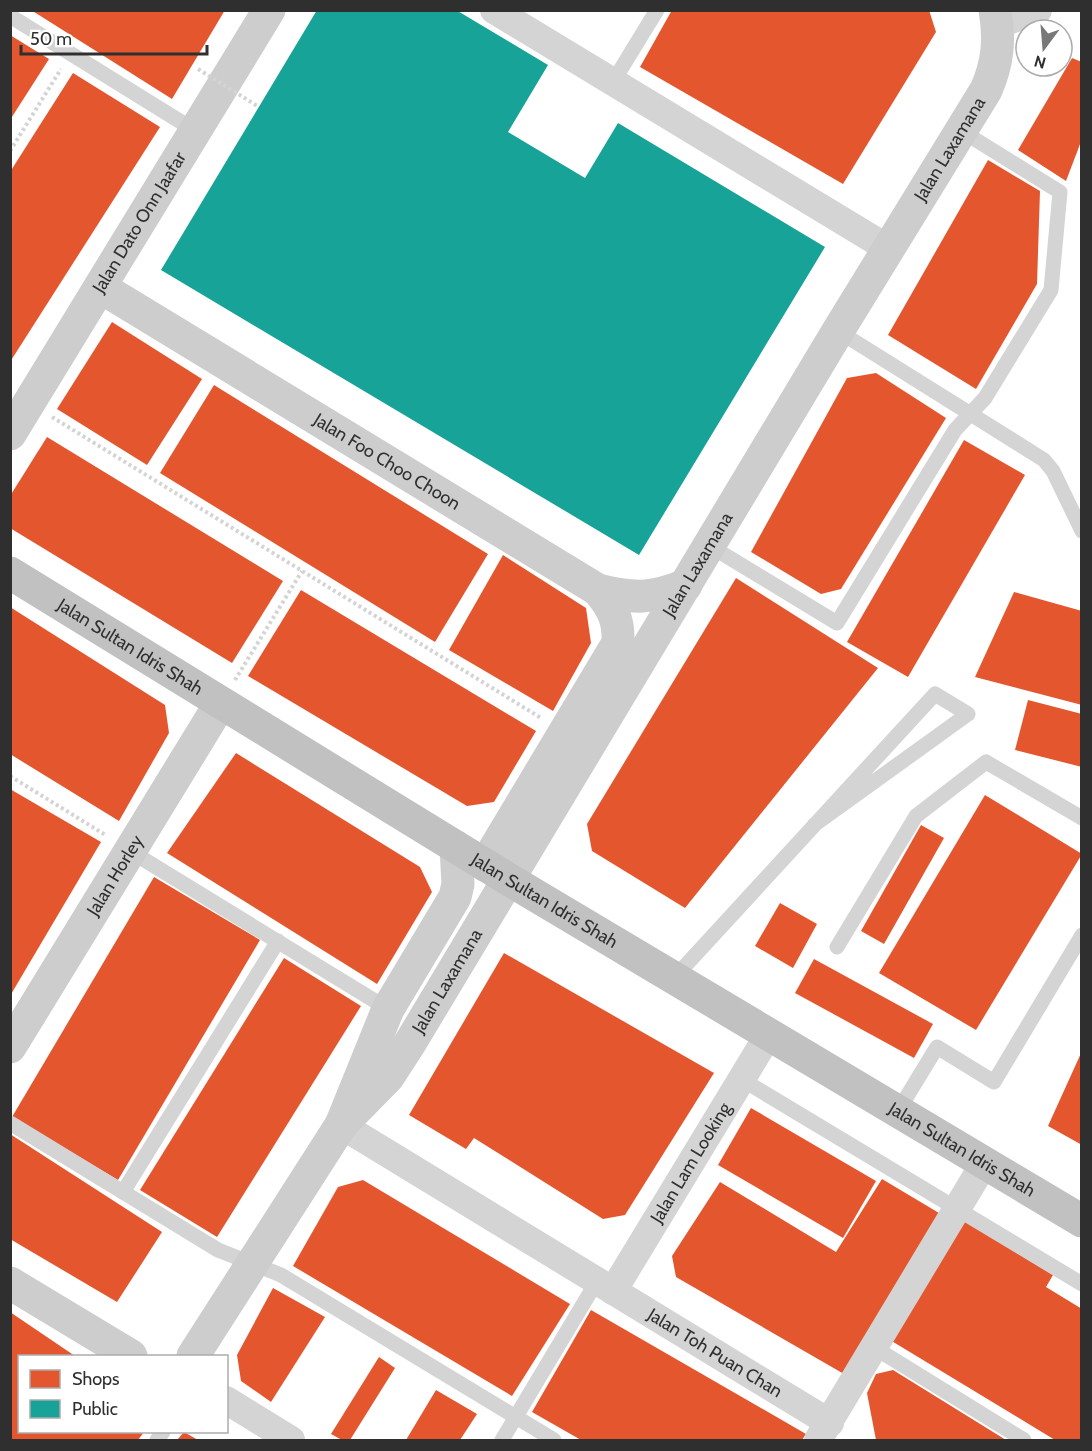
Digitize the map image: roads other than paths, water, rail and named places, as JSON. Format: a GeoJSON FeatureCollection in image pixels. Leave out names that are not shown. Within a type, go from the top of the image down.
{"type":"FeatureCollection","features":[{"type":"Feature","properties":{"kind":"highway","name":"Jalan Sultan Idris Shah"},"geometry":{"type":"LineString","coordinates":[[10,573],[497,872],[1082,1221]]}},
{"type":"Feature","properties":{"kind":"street","name":"Jalan Dato Onn Jaafar"},"geometry":{"type":"LineString","coordinates":[[10,434],[269,10]]}},
{"type":"Feature","properties":{"kind":"street"},"geometry":{"type":"LineString","coordinates":[[494,10],[889,249]]}},
{"type":"Feature","properties":{"kind":"street","name":"Jalan Laxamana"},"geometry":{"type":"LineString","coordinates":[[341,1125],[388,1077],[497,872],[686,585],[986,90],[994,72],[998,48],[996,18],[1038,10]]}},
{"type":"Feature","properties":{"kind":"street","name":"Jalan Foo Choo Choon"},"geometry":{"type":"LineString","coordinates":[[100,287],[598,590],[642,598],[661,595],[686,585]]}},
{"type":"Feature","properties":{"kind":"street"},"geometry":{"type":"LineString","coordinates":[[497,872],[564,733],[618,643],[619,627],[613,608],[598,590]]}},
{"type":"Feature","properties":{"kind":"street","name":"Jalan Horley"},"geometry":{"type":"LineString","coordinates":[[10,1047],[220,704]]}},
{"type":"Feature","properties":{"kind":"street","name":"Jalan Laxamana"},"geometry":{"type":"LineString","coordinates":[[195,1355],[341,1125],[388,1009],[455,897],[458,884],[456,847]]}},
{"type":"Feature","properties":{"kind":"street","name":"Jalan Lam Looking"},"geometry":{"type":"LineString","coordinates":[[605,1286],[769,1034]]}},
{"type":"Feature","properties":{"kind":"street","name":"Jalan Toh Puan Chan"},"geometry":{"type":"LineString","coordinates":[[341,1125],[605,1286],[828,1435],[875,1348],[985,1162]]}},
{"type":"Feature","properties":{"kind":"street"},"geometry":{"type":"LineString","coordinates":[[10,1282],[129,1355]]}},
{"type":"Feature","properties":{"kind":"street"},"geometry":{"type":"LineString","coordinates":[[228,1401],[291,1440]]}},
{"type":"Feature","properties":{"kind":"lane"},"geometry":{"type":"LineString","coordinates":[[613,82],[657,10]]}},
{"type":"Feature","properties":{"kind":"lane"},"geometry":{"type":"LineString","coordinates":[[10,16],[194,130]]}},
{"type":"Feature","properties":{"kind":"lane"},"geometry":{"type":"LineString","coordinates":[[710,546],[837,623],[955,430],[985,398],[1051,290],[1060,192],[960,130]]}},
{"type":"Feature","properties":{"kind":"lane"},"geometry":{"type":"LineString","coordinates":[[838,331],[1044,460],[1053,471],[1082,531]]}},
{"type":"Feature","properties":{"kind":"lane"},"geometry":{"type":"LineString","coordinates":[[674,978],[814,825],[934,694],[968,714],[814,825]]}},
{"type":"Feature","properties":{"kind":"lane"},"geometry":{"type":"LineString","coordinates":[[837,947],[916,816],[986,762],[1082,818]]}},
{"type":"Feature","properties":{"kind":"lane"},"geometry":{"type":"LineString","coordinates":[[130,851],[388,1009]]}},
{"type":"Feature","properties":{"kind":"lane"},"geometry":{"type":"LineString","coordinates":[[898,1111],[938,1047],[994,1082],[1082,935]]}},
{"type":"Feature","properties":{"kind":"lane"},"geometry":{"type":"LineString","coordinates":[[123,1192],[278,941]]}},
{"type":"Feature","properties":{"kind":"lane"},"geometry":{"type":"LineString","coordinates":[[741,1079],[1082,1284]]}},
{"type":"Feature","properties":{"kind":"lane"},"geometry":{"type":"LineString","coordinates":[[10,1123],[218,1251],[281,1275],[554,1440]]}},
{"type":"Feature","properties":{"kind":"lane"},"geometry":{"type":"LineString","coordinates":[[502,1440],[605,1286]]}},
{"type":"Feature","properties":{"kind":"lane"},"geometry":{"type":"LineString","coordinates":[[875,1348],[1024,1440]]}}]}
